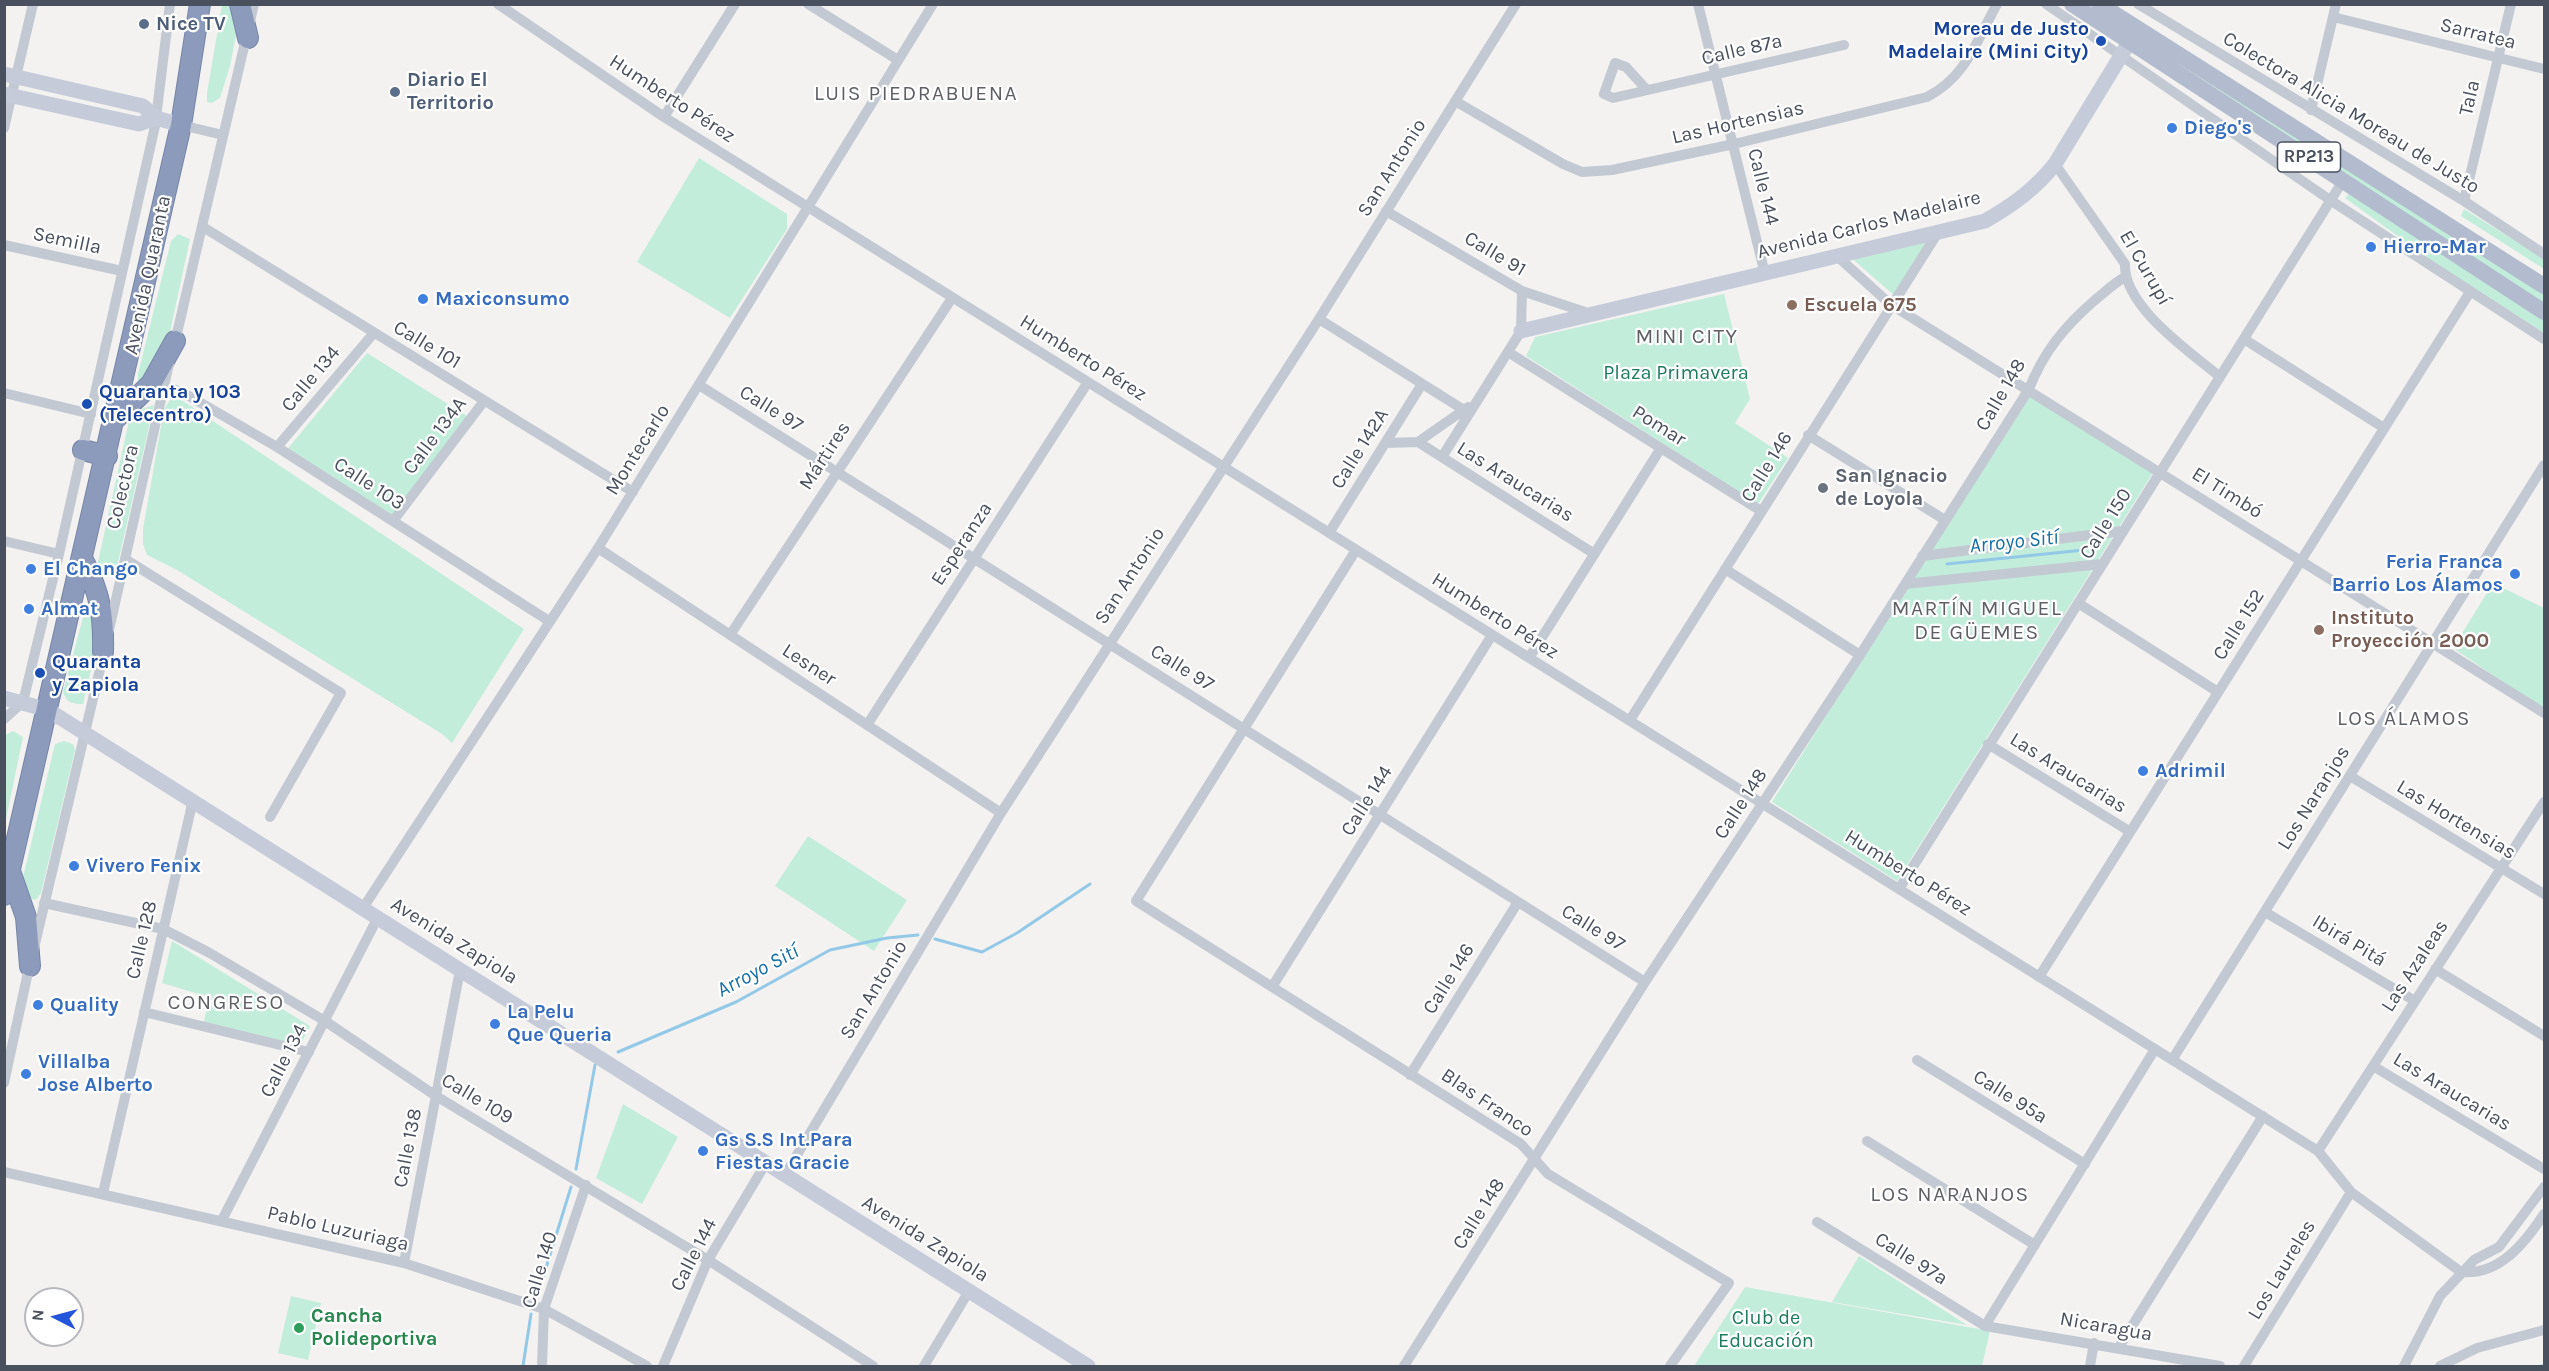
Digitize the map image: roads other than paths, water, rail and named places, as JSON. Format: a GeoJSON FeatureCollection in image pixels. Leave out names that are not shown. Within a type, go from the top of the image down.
{"type":"FeatureCollection","features":[{"type":"Feature","properties":{"kind":"highway","name":"Avenida Quaranta"},"geometry":{"type":"LineString","coordinates":[[4,895],[182,125],[201,4]]}},
{"type":"Feature","properties":{"kind":"highway"},"geometry":{"type":"LineString","coordinates":[[240,4],[248,39]]}},
{"type":"Feature","properties":{"kind":"highway"},"geometry":{"type":"LineString","coordinates":[[116,418],[135,403],[150,384],[175,341]]}},
{"type":"Feature","properties":{"kind":"highway"},"geometry":{"type":"LineString","coordinates":[[83,450],[107,456]]}},
{"type":"Feature","properties":{"kind":"highway"},"geometry":{"type":"LineString","coordinates":[[83,560],[98,588],[104,620],[104,652]]}},
{"type":"Feature","properties":{"kind":"highway"},"geometry":{"type":"LineString","coordinates":[[10,871],[26,916],[30,966]]}},
{"type":"Feature","properties":{"kind":"main road","name":"RP213"},"geometry":{"type":"LineString","coordinates":[[2072,4],[2134,35],[2544,286]]}},
{"type":"Feature","properties":{"kind":"main road","name":"RP213"},"geometry":{"type":"LineString","coordinates":[[2099,4],[2134,35],[2544,312]]}},
{"type":"Feature","properties":{"kind":"main road","name":"Avenida Carlos Madelaire"},"geometry":{"type":"LineString","coordinates":[[1521,331],[1985,221],[2016,202],[2040,183],[2055,164],[2134,35]]}},
{"type":"Feature","properties":{"kind":"main road"},"geometry":{"type":"LineString","coordinates":[[10,76],[143,106],[156,118],[182,125]]}},
{"type":"Feature","properties":{"kind":"main road"},"geometry":{"type":"LineString","coordinates":[[8,94],[139,124],[156,118]]}},
{"type":"Feature","properties":{"kind":"main road","name":"Avenida Zapiola"},"geometry":{"type":"LineString","coordinates":[[4,698],[48,710],[1088,1366]]}},
{"type":"Feature","properties":{"kind":"street"},"geometry":{"type":"LineString","coordinates":[[4,128],[10,76],[33,4]]}},
{"type":"Feature","properties":{"kind":"street"},"geometry":{"type":"LineString","coordinates":[[4,719],[22,702],[59,554],[156,118],[170,4]]}},
{"type":"Feature","properties":{"kind":"street","name":"Colectora"},"geometry":{"type":"LineString","coordinates":[[4,1083],[164,386],[248,39],[254,4]]}},
{"type":"Feature","properties":{"kind":"street","name":"Humberto Pérez"},"geometry":{"type":"LineString","coordinates":[[498,4],[664,117],[808,208],[2318,1150],[2351,1192],[2461,1272]]}},
{"type":"Feature","properties":{"kind":"street"},"geometry":{"type":"LineString","coordinates":[[664,117],[735,4]]}},
{"type":"Feature","properties":{"kind":"street"},"geometry":{"type":"LineString","coordinates":[[808,4],[898,60]]}},
{"type":"Feature","properties":{"kind":"street","name":"Montecarlo"},"geometry":{"type":"LineString","coordinates":[[363,908],[598,548],[933,4]]}},
{"type":"Feature","properties":{"kind":"street","name":"San Antonio"},"geometry":{"type":"LineString","coordinates":[[785,1175],[1001,813],[1108,643],[1319,318],[1516,4]]}},
{"type":"Feature","properties":{"kind":"street","name":"Calle 144"},"geometry":{"type":"LineString","coordinates":[[1698,4],[1766,274]]}},
{"type":"Feature","properties":{"kind":"street","name":"Las Hortensias"},"geometry":{"type":"LineString","coordinates":[[1455,101],[1563,164],[1582,172],[1612,170],[1734,144],[1927,97],[1943,89],[1958,75],[1997,4]]}},
{"type":"Feature","properties":{"kind":"street"},"geometry":{"type":"LineString","coordinates":[[2046,4],[2330,200],[2544,339]]}},
{"type":"Feature","properties":{"kind":"street","name":"Colectora Alicia Moreau de Justo"},"geometry":{"type":"LineString","coordinates":[[2138,4],[2152,8],[2311,110],[2464,201],[2544,254]]}},
{"type":"Feature","properties":{"kind":"street"},"geometry":{"type":"LineString","coordinates":[[2311,110],[2336,4]]}},
{"type":"Feature","properties":{"kind":"street","name":"Tala"},"geometry":{"type":"LineString","coordinates":[[2464,201],[2511,4]]}},
{"type":"Feature","properties":{"kind":"street"},"geometry":{"type":"LineString","coordinates":[[2134,35],[2152,8]]}},
{"type":"Feature","properties":{"kind":"street","name":"Sarratea"},"geometry":{"type":"LineString","coordinates":[[2333,17],[2544,69]]}},
{"type":"Feature","properties":{"kind":"street","name":"Calle 87a"},"geometry":{"type":"LineString","coordinates":[[1647,90],[1844,45]]}},
{"type":"Feature","properties":{"kind":"street"},"geometry":{"type":"LineString","coordinates":[[182,125],[223,135]]}},
{"type":"Feature","properties":{"kind":"street","name":"El Curupí"},"geometry":{"type":"LineString","coordinates":[[2055,164],[2125,264],[2125,278],[2151,317],[2219,376]]}},
{"type":"Feature","properties":{"kind":"street","name":"Calle 150"},"geometry":{"type":"LineString","coordinates":[[1899,889],[2344,179]]}},
{"type":"Feature","properties":{"kind":"street","name":"Calle 91"},"geometry":{"type":"LineString","coordinates":[[1386,211],[1522,291],[1591,314]]}},
{"type":"Feature","properties":{"kind":"street","name":"Calle 101"},"geometry":{"type":"LineString","coordinates":[[203,227],[373,334],[633,492]]}},
{"type":"Feature","properties":{"kind":"street","name":"Calle 146"},"geometry":{"type":"LineString","coordinates":[[1630,720],[1890,304],[1937,234]]}},
{"type":"Feature","properties":{"kind":"street","name":"Semilla"},"geometry":{"type":"LineString","coordinates":[[4,245],[122,271]]}},
{"type":"Feature","properties":{"kind":"street","name":"El Timbó"},"geometry":{"type":"LineString","coordinates":[[1838,257],[1890,304],[2029,388],[2544,713]]}},
{"type":"Feature","properties":{"kind":"street","name":"Calle 148"},"geometry":{"type":"LineString","coordinates":[[1404,1366],[1645,982],[1905,584],[2029,388],[2040,362],[2054,340],[2079,314],[2125,278]]}},
{"type":"Feature","properties":{"kind":"street"},"geometry":{"type":"LineString","coordinates":[[1442,458],[1521,331],[1522,291]]}},
{"type":"Feature","properties":{"kind":"street","name":"Calle 152"},"geometry":{"type":"LineString","coordinates":[[2039,977],[2470,292]]}},
{"type":"Feature","properties":{"kind":"street","name":"Mártires"},"geometry":{"type":"LineString","coordinates":[[730,635],[952,297]]}},
{"type":"Feature","properties":{"kind":"street","name":"Las Araucarias"},"geometry":{"type":"LineString","coordinates":[[1319,318],[1464,410]]}},
{"type":"Feature","properties":{"kind":"street","name":"Calle 134"},"geometry":{"type":"LineString","coordinates":[[277,447],[373,334]]}},
{"type":"Feature","properties":{"kind":"street"},"geometry":{"type":"LineString","coordinates":[[2244,339],[2384,428]]}},
{"type":"Feature","properties":{"kind":"street","name":"Pomar"},"geometry":{"type":"LineString","coordinates":[[1508,352],[1761,511]]}},
{"type":"Feature","properties":{"kind":"street","name":"Esperanza"},"geometry":{"type":"LineString","coordinates":[[867,725],[1088,382]]}},
{"type":"Feature","properties":{"kind":"street","name":"Calle 142A"},"geometry":{"type":"LineString","coordinates":[[1329,533],[1422,384]]}},
{"type":"Feature","properties":{"kind":"street","name":"Calle 97"},"geometry":{"type":"LineString","coordinates":[[699,385],[1645,982]]}},
{"type":"Feature","properties":{"kind":"street","name":"Calle 103"},"geometry":{"type":"LineString","coordinates":[[164,386],[182,392],[277,447],[549,621]]}},
{"type":"Feature","properties":{"kind":"street"},"geometry":{"type":"LineString","coordinates":[[4,393],[91,414]]}},
{"type":"Feature","properties":{"kind":"street"},"geometry":{"type":"LineString","coordinates":[[1386,443],[1418,442],[1478,400]]}},
{"type":"Feature","properties":{"kind":"street","name":"Calle 134A"},"geometry":{"type":"LineString","coordinates":[[393,521],[484,401]]}},
{"type":"Feature","properties":{"kind":"street"},"geometry":{"type":"LineString","coordinates":[[1808,435],[1945,520]]}},
{"type":"Feature","properties":{"kind":"street","name":"Las Araucarias"},"geometry":{"type":"LineString","coordinates":[[1418,442],[1593,553]]}},
{"type":"Feature","properties":{"kind":"street"},"geometry":{"type":"LineString","coordinates":[[1529,658],[1661,448]]}},
{"type":"Feature","properties":{"kind":"street","name":"Los Naranjos"},"geometry":{"type":"LineString","coordinates":[[2172,1060],[2544,465]]}},
{"type":"Feature","properties":{"kind":"street"},"geometry":{"type":"LineString","coordinates":[[1922,556],[2122,531]]}},
{"type":"Feature","properties":{"kind":"street"},"geometry":{"type":"LineString","coordinates":[[4,541],[59,554]]}},
{"type":"Feature","properties":{"kind":"street","name":"Lesner"},"geometry":{"type":"LineString","coordinates":[[598,548],[1001,813]]}},
{"type":"Feature","properties":{"kind":"street"},"geometry":{"type":"LineString","coordinates":[[1244,729],[1356,550]]}},
{"type":"Feature","properties":{"kind":"street"},"geometry":{"type":"LineString","coordinates":[[125,559],[341,693],[270,817]]}},
{"type":"Feature","properties":{"kind":"street"},"geometry":{"type":"LineString","coordinates":[[1905,584],[2102,564]]}},
{"type":"Feature","properties":{"kind":"street"},"geometry":{"type":"LineString","coordinates":[[1725,569],[1860,655]]}},
{"type":"Feature","properties":{"kind":"street"},"geometry":{"type":"LineString","coordinates":[[2078,603],[2218,692]]}},
{"type":"Feature","properties":{"kind":"street","name":"Calle 144"},"geometry":{"type":"LineString","coordinates":[[1272,987],[1492,635]]}},
{"type":"Feature","properties":{"kind":"street","name":"Blas Franco"},"geometry":{"type":"LineString","coordinates":[[1244,729],[1136,901],[1521,1144],[1548,1174],[1729,1283],[1670,1366]]}},
{"type":"Feature","properties":{"kind":"street","name":"Las Araucarias"},"geometry":{"type":"LineString","coordinates":[[1988,744],[2129,831]]}},
{"type":"Feature","properties":{"kind":"street","name":"Las Hortensias"},"geometry":{"type":"LineString","coordinates":[[2350,776],[2544,894]]}},
{"type":"Feature","properties":{"kind":"street","name":"Calle 128"},"geometry":{"type":"LineString","coordinates":[[103,1193],[193,800]]}},
{"type":"Feature","properties":{"kind":"street","name":"Las Azaleas"},"geometry":{"type":"LineString","coordinates":[[2318,1150],[2544,802]]}},
{"type":"Feature","properties":{"kind":"street","name":"Calle 146"},"geometry":{"type":"LineString","coordinates":[[1410,1075],[1518,902]]}},
{"type":"Feature","properties":{"kind":"street","name":"Calle 109"},"geometry":{"type":"LineString","coordinates":[[44,903],[163,929],[325,1021],[436,1096],[708,1260],[873,1366]]}},
{"type":"Feature","properties":{"kind":"street","name":"Ibirá Pitá"},"geometry":{"type":"LineString","coordinates":[[2265,912],[2415,1001]]}},
{"type":"Feature","properties":{"kind":"street","name":"Calle 134"},"geometry":{"type":"LineString","coordinates":[[222,1221],[378,918]]}},
{"type":"Feature","properties":{"kind":"street"},"geometry":{"type":"LineString","coordinates":[[2435,969],[2544,1036]]}},
{"type":"Feature","properties":{"kind":"street","name":"Calle 138"},"geometry":{"type":"LineString","coordinates":[[404,1263],[460,970]]}},
{"type":"Feature","properties":{"kind":"street"},"geometry":{"type":"LineString","coordinates":[[144,1012],[309,1052]]}},
{"type":"Feature","properties":{"kind":"street"},"geometry":{"type":"LineString","coordinates":[[1985,1326],[2155,1049]]}},
{"type":"Feature","properties":{"kind":"street","name":"Calle 95a"},"geometry":{"type":"LineString","coordinates":[[1917,1060],[2085,1164]]}},
{"type":"Feature","properties":{"kind":"street","name":"Las Araucarias"},"geometry":{"type":"LineString","coordinates":[[2373,1066],[2544,1168]]}},
{"type":"Feature","properties":{"kind":"street"},"geometry":{"type":"LineString","coordinates":[[2119,1347],[2263,1116]]}},
{"type":"Feature","properties":{"kind":"street"},"geometry":{"type":"LineString","coordinates":[[1867,1141],[2035,1245]]}},
{"type":"Feature","properties":{"kind":"street","name":"Calle 144"},"geometry":{"type":"LineString","coordinates":[[663,1366],[708,1260],[766,1163]]}},
{"type":"Feature","properties":{"kind":"street","name":"Pablo Luzuriaga"},"geometry":{"type":"LineString","coordinates":[[4,1172],[404,1263],[544,1309],[647,1366]]}},
{"type":"Feature","properties":{"kind":"street","name":"Calle 140"},"geometry":{"type":"LineString","coordinates":[[542,1366],[544,1309],[586,1185]]}},
{"type":"Feature","properties":{"kind":"street"},"geometry":{"type":"LineString","coordinates":[[2404,1366],[2440,1296],[2474,1260],[2499,1247],[2544,1187]]}},
{"type":"Feature","properties":{"kind":"street","name":"Los Laureles"},"geometry":{"type":"LineString","coordinates":[[2244,1366],[2351,1192]]}},
{"type":"Feature","properties":{"kind":"street"},"geometry":{"type":"LineString","coordinates":[[2461,1272],[2477,1274],[2514,1254],[2526,1243],[2544,1214]]}},
{"type":"Feature","properties":{"kind":"street","name":"Calle 97a"},"geometry":{"type":"LineString","coordinates":[[1817,1222],[1985,1326]]}},
{"type":"Feature","properties":{"kind":"street"},"geometry":{"type":"LineString","coordinates":[[924,1366],[969,1291]]}},
{"type":"Feature","properties":{"kind":"street","name":"Nicaragua"},"geometry":{"type":"LineString","coordinates":[[1985,1326],[2220,1366]]}},
{"type":"Feature","properties":{"kind":"street"},"geometry":{"type":"LineString","coordinates":[[2440,1366],[2477,1348],[2544,1330]]}},
{"type":"Feature","properties":{"kind":"street"},"geometry":{"type":"LineString","coordinates":[[2090,1366],[2094,1343]]}},
{"type":"Feature","properties":{"kind":"waterway","name":"Arroyo Sití"},"geometry":{"type":"LineString","coordinates":[[1947,564],[2084,550]]}},
{"type":"Feature","properties":{"kind":"waterway","name":"Arroyo Sití"},"geometry":{"type":"LineString","coordinates":[[935,939],[982,952],[1017,933],[1090,884]]}},
{"type":"Feature","properties":{"kind":"waterway","name":"Arroyo Sití"},"geometry":{"type":"LineString","coordinates":[[618,1052],[736,1002],[830,950],[887,938],[918,935]]}},
{"type":"Feature","properties":{"kind":"waterway","name":"Arroyo Sití"},"geometry":{"type":"LineString","coordinates":[[576,1169],[595,1065]]}},
{"type":"Feature","properties":{"kind":"waterway","name":"Arroyo Sití"},"geometry":{"type":"LineString","coordinates":[[537,1297],[571,1187]]}},
{"type":"Feature","properties":{"kind":"waterway","name":"Arroyo Sití"},"geometry":{"type":"LineString","coordinates":[[523,1366],[531,1314]]}},
{"type":"Feature","properties":{"kind":"place","name":"Nice TV"},"geometry":{"type":"Point","coordinates":[144,24]}},
{"type":"Feature","properties":{"kind":"place","name":"Moreau de Justo Madelaire (Mini City)"},"geometry":{"type":"Point","coordinates":[2101,41]}},
{"type":"Feature","properties":{"kind":"place","name":"Diario El Territorio"},"geometry":{"type":"Point","coordinates":[395,92]}},
{"type":"Feature","properties":{"kind":"place","name":"Diego's"},"geometry":{"type":"Point","coordinates":[2172,128]}},
{"type":"Feature","properties":{"kind":"place","name":"Hierro-Mar"},"geometry":{"type":"Point","coordinates":[2371,247]}},
{"type":"Feature","properties":{"kind":"place","name":"Maxiconsumo"},"geometry":{"type":"Point","coordinates":[423,299]}},
{"type":"Feature","properties":{"kind":"place","name":"Escuela 675"},"geometry":{"type":"Point","coordinates":[1792,305]}},
{"type":"Feature","properties":{"kind":"place","name":"Quaranta y 103 (Telecentro)"},"geometry":{"type":"Point","coordinates":[87,404]}},
{"type":"Feature","properties":{"kind":"place","name":"San Ignacio de Loyola"},"geometry":{"type":"Point","coordinates":[1823,488]}},
{"type":"Feature","properties":{"kind":"place","name":"El Chango"},"geometry":{"type":"Point","coordinates":[31,569]}},
{"type":"Feature","properties":{"kind":"place","name":"Feria Franca Barrio Los Álamos"},"geometry":{"type":"Point","coordinates":[2515,574]}},
{"type":"Feature","properties":{"kind":"place","name":"Almat"},"geometry":{"type":"Point","coordinates":[29,609]}},
{"type":"Feature","properties":{"kind":"place","name":"Instituto Proyección 2000"},"geometry":{"type":"Point","coordinates":[2319,630]}},
{"type":"Feature","properties":{"kind":"place","name":"Quaranta y Zapiola"},"geometry":{"type":"Point","coordinates":[40,673]}},
{"type":"Feature","properties":{"kind":"place","name":"Adrimil"},"geometry":{"type":"Point","coordinates":[2143,771]}},
{"type":"Feature","properties":{"kind":"place","name":"Vivero Fenix"},"geometry":{"type":"Point","coordinates":[74,866]}},
{"type":"Feature","properties":{"kind":"place","name":"Quality"},"geometry":{"type":"Point","coordinates":[38,1005]}},
{"type":"Feature","properties":{"kind":"place","name":"La Pelu Que Queria"},"geometry":{"type":"Point","coordinates":[495,1024]}},
{"type":"Feature","properties":{"kind":"place","name":"Villalba Jose Alberto"},"geometry":{"type":"Point","coordinates":[26,1074]}},
{"type":"Feature","properties":{"kind":"place","name":"Gs S.S Int.Para Fiestas Gracie"},"geometry":{"type":"Point","coordinates":[703,1151]}},
{"type":"Feature","properties":{"kind":"place","name":"Cancha Polideportiva"},"geometry":{"type":"Point","coordinates":[299,1328]}},
{"type":"Feature","properties":{"kind":"district","name":"LUIS PIEDRABUENA"},"geometry":{"type":"Point","coordinates":[916,94]}},
{"type":"Feature","properties":{"kind":"district","name":"MINI CITY"},"geometry":{"type":"Point","coordinates":[1687,337]}},
{"type":"Feature","properties":{"kind":"district","name":"MARTÍN MIGUEL DE GÜEMES"},"geometry":{"type":"Point","coordinates":[1977,621]}},
{"type":"Feature","properties":{"kind":"district","name":"LOS ÁLAMOS"},"geometry":{"type":"Point","coordinates":[2404,719]}},
{"type":"Feature","properties":{"kind":"district","name":"CONGRESO"},"geometry":{"type":"Point","coordinates":[226,1003]}},
{"type":"Feature","properties":{"kind":"district","name":"LOS NARANJOS"},"geometry":{"type":"Point","coordinates":[1950,1195]}},
{"type":"Feature","properties":{"kind":"park label","name":"Plaza Primavera"},"geometry":{"type":"Point","coordinates":[1676,373]}},
{"type":"Feature","properties":{"kind":"park label","name":"Club de Educación"},"geometry":{"type":"Point","coordinates":[1766,1330]}}]}
